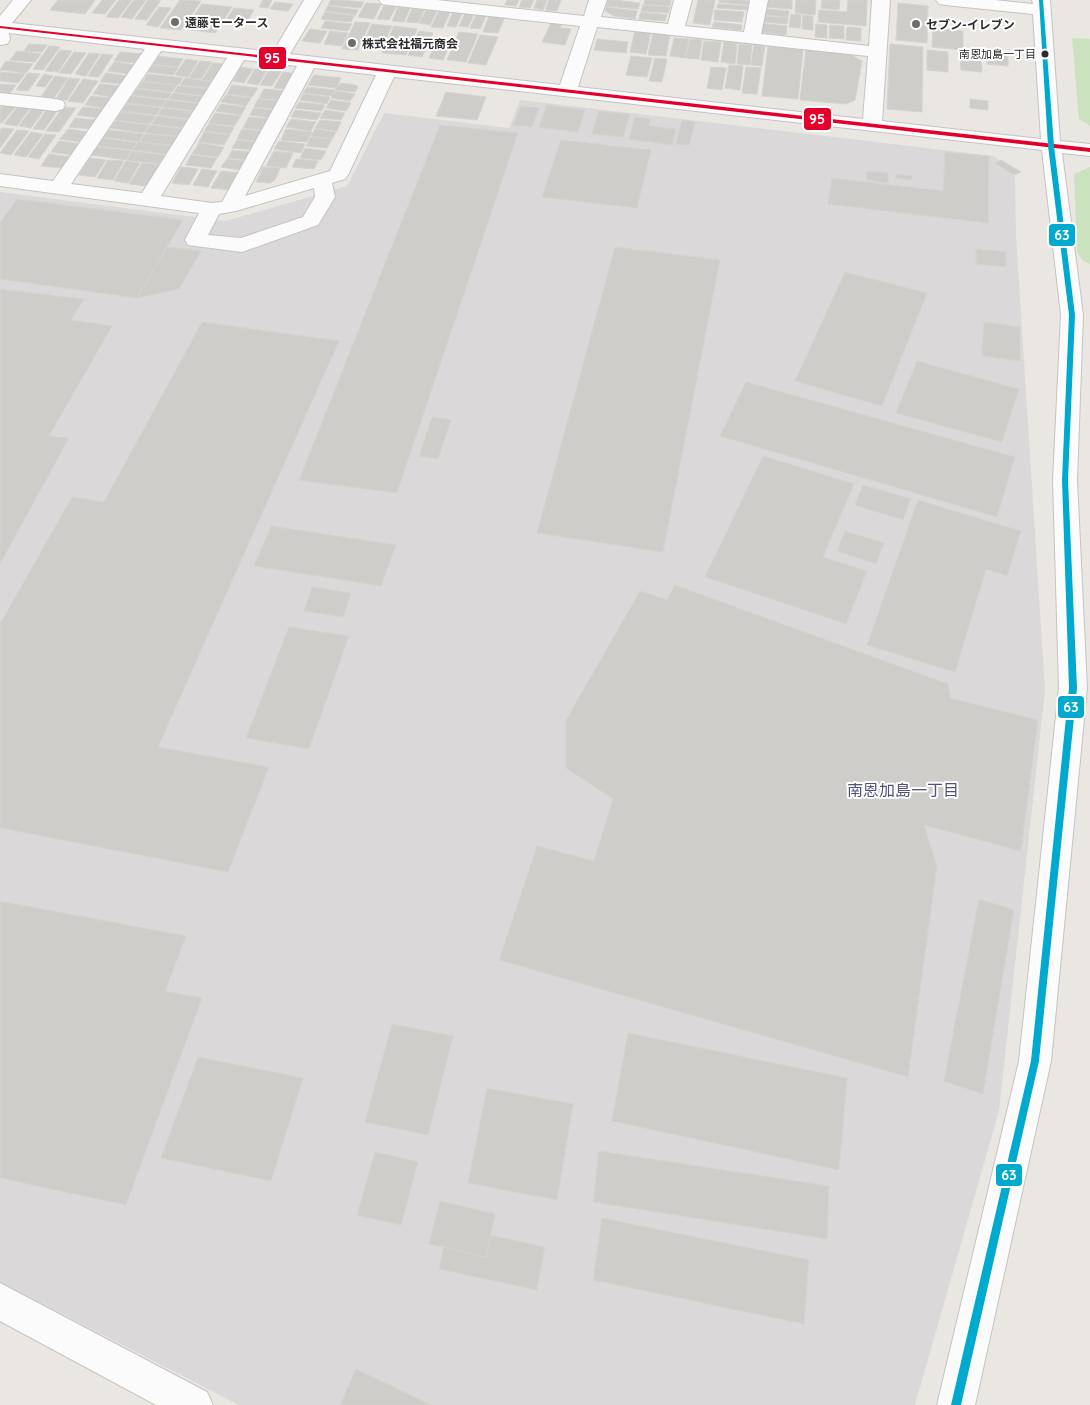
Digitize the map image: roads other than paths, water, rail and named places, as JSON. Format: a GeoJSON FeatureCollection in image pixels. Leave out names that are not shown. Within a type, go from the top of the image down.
{"type":"FeatureCollection","features":[{"type":"Feature","properties":{"kind":"street"},"geometry":{"type":"LineString","coordinates":[[0,46],[2,44],[0,27],[22,0]]}},
{"type":"Feature","properties":{"kind":"street"},"geometry":{"type":"LineString","coordinates":[[279,58],[313,0]]}},
{"type":"Feature","properties":{"kind":"street"},"geometry":{"type":"LineString","coordinates":[[388,0],[499,6],[590,22],[878,52]]}},
{"type":"Feature","properties":{"kind":"street"},"geometry":{"type":"LineString","coordinates":[[567,91],[598,0]]}},
{"type":"Feature","properties":{"kind":"street"},"geometry":{"type":"LineString","coordinates":[[675,31],[683,0]]}},
{"type":"Feature","properties":{"kind":"street"},"geometry":{"type":"LineString","coordinates":[[751,39],[759,0]]}},
{"type":"Feature","properties":{"kind":"street"},"geometry":{"type":"LineString","coordinates":[[872,124],[881,0]]}},
{"type":"Feature","properties":{"kind":"street"},"geometry":{"type":"LineString","coordinates":[[953,0],[1041,5],[1051,146],[1081,308],[1065,480],[1073,688],[1035,1061],[956,1405]]}},
{"type":"Feature","properties":{"kind":"street"},"geometry":{"type":"LineString","coordinates":[[0,27],[1090,150]]}},
{"type":"Feature","properties":{"kind":"street"},"geometry":{"type":"LineString","coordinates":[[58,188],[157,44]]}},
{"type":"Feature","properties":{"kind":"street"},"geometry":{"type":"LineString","coordinates":[[148,200],[239,54]]}},
{"type":"Feature","properties":{"kind":"street"},"geometry":{"type":"LineString","coordinates":[[309,61],[221,208],[195,240],[242,245],[311,221],[325,197],[322,180]]}},
{"type":"Feature","properties":{"kind":"street"},"geometry":{"type":"LineString","coordinates":[[0,180],[221,208],[338,176],[388,70]]}},
{"type":"Feature","properties":{"kind":"street"},"geometry":{"type":"LineString","coordinates":[[0,99],[56,105]]}},
{"type":"Feature","properties":{"kind":"street"},"geometry":{"type":"LineString","coordinates":[[0,1301],[194,1405]]}},
{"type":"Feature","properties":{"kind":"place","name":"遠藤モータース"},"geometry":{"type":"Point","coordinates":[175,22]}},
{"type":"Feature","properties":{"kind":"place","name":"セブン-イレブン"},"geometry":{"type":"Point","coordinates":[916,24]}},
{"type":"Feature","properties":{"kind":"place","name":"株式会社福元商会"},"geometry":{"type":"Point","coordinates":[352,43]}},
{"type":"Feature","properties":{"kind":"place","name":"南恩加島一丁目"},"geometry":{"type":"Point","coordinates":[1045,54]}},
{"type":"Feature","properties":{"kind":"district","name":"南恩加島一丁目"},"geometry":{"type":"Point","coordinates":[903,790]}}]}
